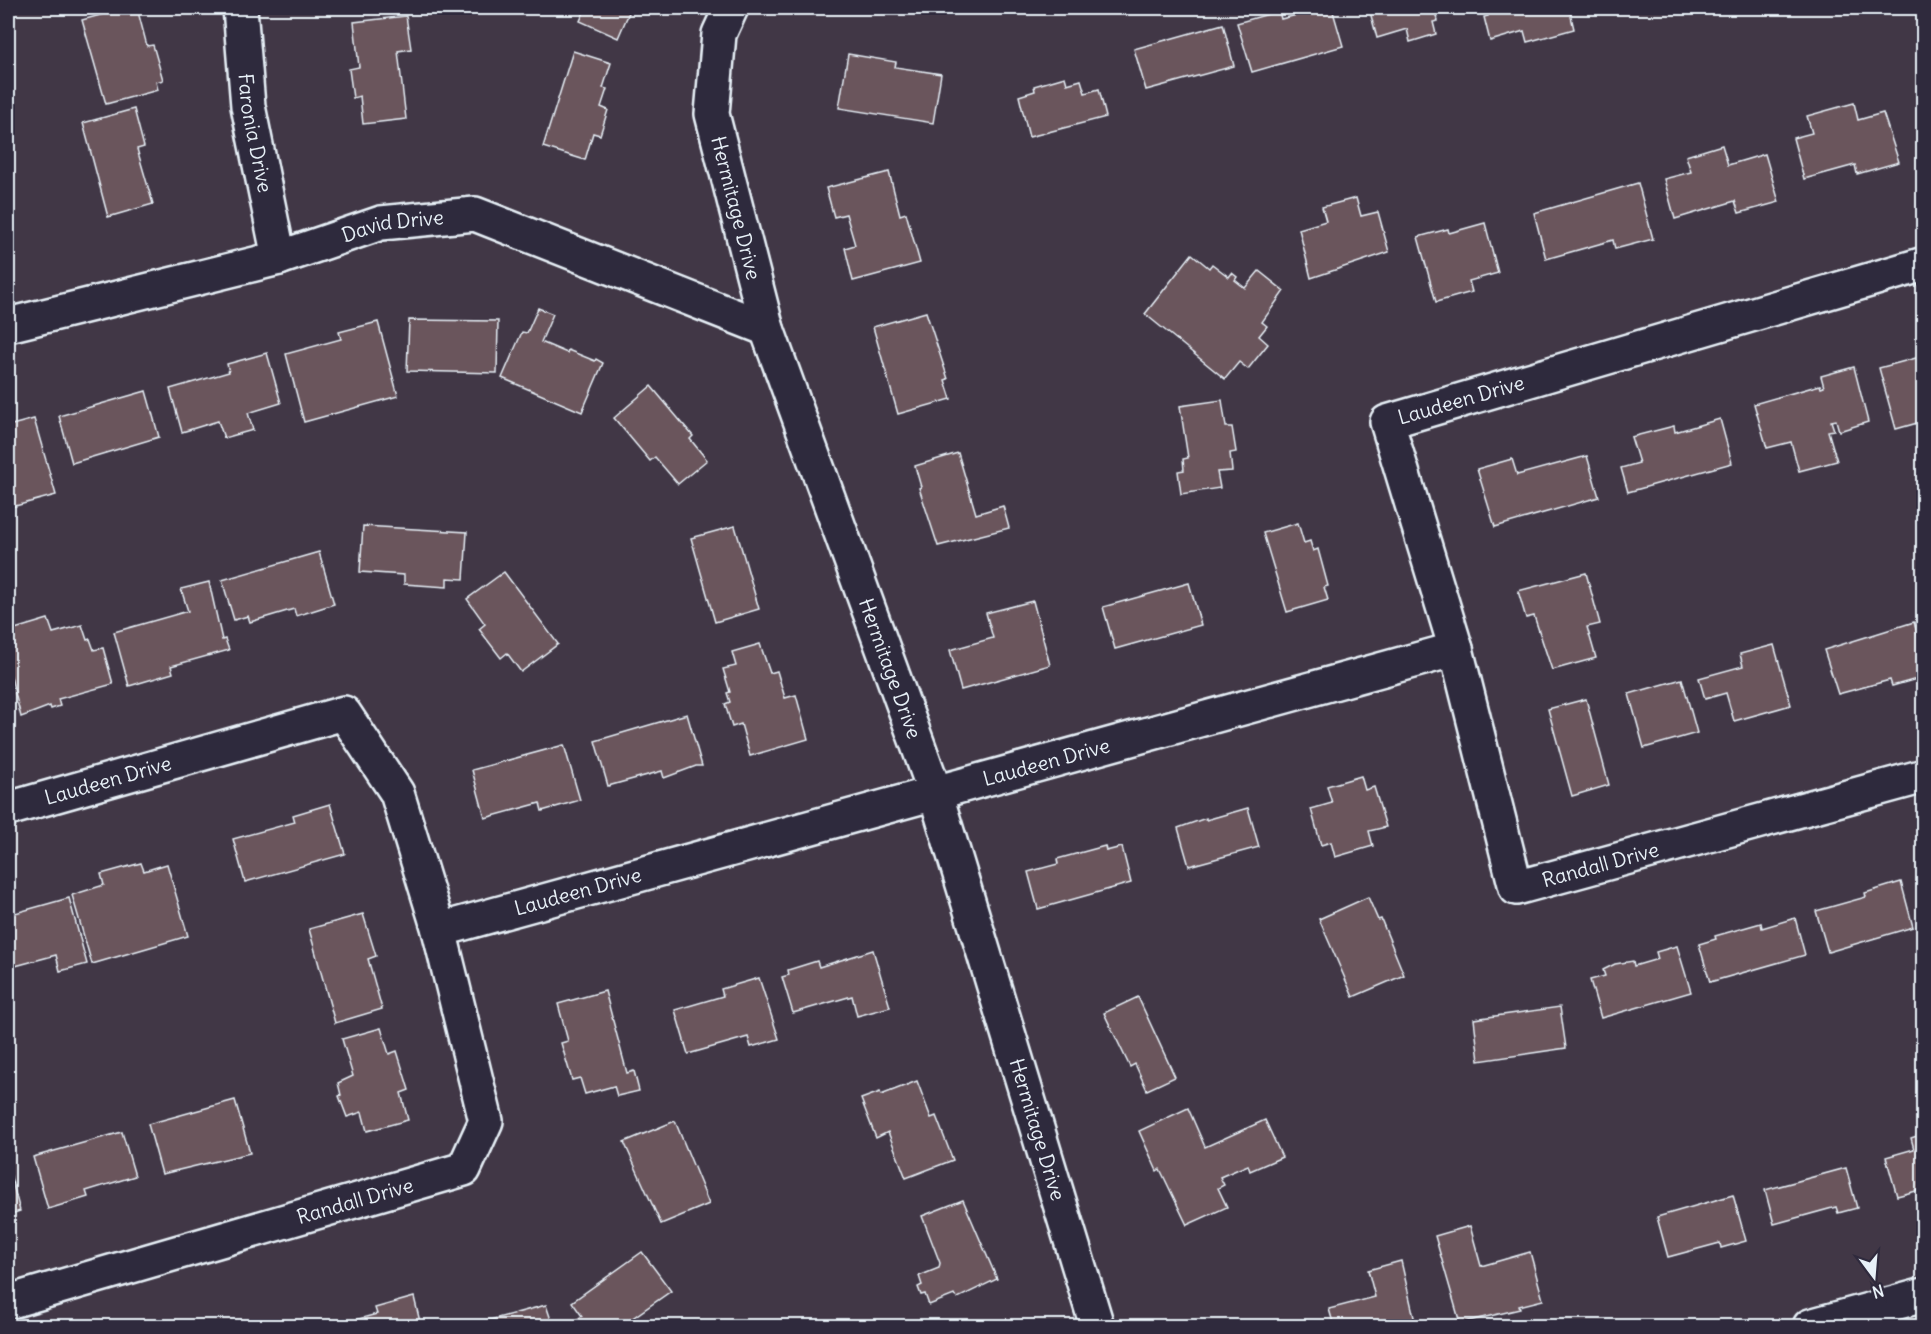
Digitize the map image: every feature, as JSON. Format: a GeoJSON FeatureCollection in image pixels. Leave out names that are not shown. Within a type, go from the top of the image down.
{"type":"FeatureCollection","features":[{"type":"Feature","properties":{"kind":"street","name":"Faronia Drive"},"geometry":{"type":"LineString","coordinates":[[240,8],[248,106],[279,258]]}},
{"type":"Feature","properties":{"kind":"street","name":"Hermitage Drive"},"geometry":{"type":"LineString","coordinates":[[731,8],[719,34],[712,114],[767,329],[935,792],[1097,1326]]}},
{"type":"Feature","properties":{"kind":"street","name":"David Drive"},"geometry":{"type":"LineString","coordinates":[[8,325],[279,258],[381,223],[475,214],[767,329]]}},
{"type":"Feature","properties":{"kind":"street","name":"Laudeen Drive"},"geometry":{"type":"LineString","coordinates":[[8,808],[344,712],[398,793],[439,930],[1456,648],[1387,422],[1923,264]]}},
{"type":"Feature","properties":{"kind":"street","name":"Randall Drive"},"geometry":{"type":"LineString","coordinates":[[1456,648],[1516,888],[1923,776]]}},
{"type":"Feature","properties":{"kind":"street","name":"Randall Drive"},"geometry":{"type":"LineString","coordinates":[[8,1302],[464,1169],[486,1120],[439,930]]}},
{"type":"Feature","properties":{"kind":"street"},"geometry":{"type":"LineString","coordinates":[[1810,1326],[1923,1294]]}},
{"type":"Feature","properties":{"kind":"building"},"geometry":{"type":"Polygon","coordinates":[[[126,8],[137,8],[147,46],[153,45],[163,80],[156,82],[158,90],[106,104],[82,20],[126,8]]]}},
{"type":"Feature","properties":{"kind":"building"},"geometry":{"type":"Polygon","coordinates":[[[586,8],[631,8],[618,38],[580,21],[586,8]]]}},
{"type":"Feature","properties":{"kind":"building"},"geometry":{"type":"Polygon","coordinates":[[[1332,8],[1343,46],[1252,72],[1237,23],[1279,11],[1281,19],[1332,8]]]}},
{"type":"Feature","properties":{"kind":"building"},"geometry":{"type":"Polygon","coordinates":[[[1369,8],[1451,8],[1452,12],[1436,16],[1438,21],[1433,22],[1436,34],[1410,42],[1407,29],[1377,38],[1369,8]]]}},
{"type":"Feature","properties":{"kind":"building"},"geometry":{"type":"Polygon","coordinates":[[[1486,8],[1569,8],[1574,29],[1527,42],[1524,31],[1490,41],[1484,17],[1488,16],[1486,8]]]}},
{"type":"Feature","properties":{"kind":"building"},"geometry":{"type":"Polygon","coordinates":[[[406,16],[411,49],[398,51],[406,119],[363,124],[360,96],[353,98],[349,69],[359,67],[354,22],[406,16]]]}},
{"type":"Feature","properties":{"kind":"building"},"geometry":{"type":"Polygon","coordinates":[[[1223,24],[1234,66],[1146,90],[1134,49],[1223,24]]]}},
{"type":"Feature","properties":{"kind":"building"},"geometry":{"type":"Polygon","coordinates":[[[573,51],[611,63],[603,88],[607,89],[601,107],[608,110],[600,135],[593,133],[585,160],[543,147],[573,51]]]}},
{"type":"Feature","properties":{"kind":"building"},"geometry":{"type":"Polygon","coordinates":[[[848,54],[896,62],[895,67],[941,74],[933,123],[839,108],[848,54]]]}},
{"type":"Feature","properties":{"kind":"building"},"geometry":{"type":"Polygon","coordinates":[[[1065,77],[1067,84],[1081,80],[1085,93],[1099,89],[1106,117],[1029,137],[1019,96],[1035,91],[1034,86],[1065,77]]]}},
{"type":"Feature","properties":{"kind":"building"},"geometry":{"type":"Polygon","coordinates":[[[1854,103],[1858,120],[1883,113],[1899,162],[1857,174],[1855,165],[1804,179],[1793,138],[1812,133],[1807,116],[1854,103]]]}},
{"type":"Feature","properties":{"kind":"building"},"geometry":{"type":"Polygon","coordinates":[[[134,109],[144,147],[137,149],[153,204],[108,217],[83,123],[134,109]]]}},
{"type":"Feature","properties":{"kind":"building"},"geometry":{"type":"Polygon","coordinates":[[[1722,145],[1728,165],[1765,154],[1779,202],[1739,213],[1735,201],[1675,219],[1664,179],[1691,172],[1686,156],[1722,145]]]}},
{"type":"Feature","properties":{"kind":"building"},"geometry":{"type":"Polygon","coordinates":[[[889,172],[900,215],[906,213],[920,263],[853,281],[845,248],[855,245],[846,214],[834,217],[826,188],[889,172]]]}},
{"type":"Feature","properties":{"kind":"building"},"geometry":{"type":"Polygon","coordinates":[[[1638,183],[1653,239],[1615,249],[1613,240],[1546,259],[1534,213],[1638,183]]]}},
{"type":"Feature","properties":{"kind":"building"},"geometry":{"type":"Polygon","coordinates":[[[1356,198],[1361,216],[1378,212],[1389,252],[1311,278],[1299,229],[1326,221],[1322,207],[1356,198]]]}},
{"type":"Feature","properties":{"kind":"building"},"geometry":{"type":"Polygon","coordinates":[[[1485,223],[1498,273],[1469,281],[1472,292],[1436,302],[1418,237],[1448,229],[1449,233],[1485,223]]]}},
{"type":"Feature","properties":{"kind":"building"},"geometry":{"type":"Polygon","coordinates":[[[1192,254],[1209,268],[1212,264],[1229,277],[1232,273],[1237,277],[1235,280],[1245,288],[1259,271],[1284,291],[1262,322],[1267,326],[1259,336],[1268,344],[1248,369],[1239,362],[1225,379],[1145,314],[1192,254]]]}},
{"type":"Feature","properties":{"kind":"building"},"geometry":{"type":"Polygon","coordinates":[[[538,308],[553,314],[541,342],[567,353],[568,350],[603,363],[582,412],[502,378],[522,332],[527,333],[538,308]]]}},
{"type":"Feature","properties":{"kind":"building"},"geometry":{"type":"Polygon","coordinates":[[[926,312],[948,379],[945,380],[951,399],[898,414],[873,327],[926,312]]]}},
{"type":"Feature","properties":{"kind":"building"},"geometry":{"type":"Polygon","coordinates":[[[409,320],[498,321],[497,373],[407,371],[409,320]]]}},
{"type":"Feature","properties":{"kind":"building"},"geometry":{"type":"Polygon","coordinates":[[[378,322],[398,396],[304,422],[286,354],[341,339],[339,332],[378,322]]]}},
{"type":"Feature","properties":{"kind":"building"},"geometry":{"type":"Polygon","coordinates":[[[267,353],[281,403],[248,413],[253,430],[224,438],[218,421],[182,432],[170,389],[229,372],[227,364],[267,353]]]}},
{"type":"Feature","properties":{"kind":"building"},"geometry":{"type":"Polygon","coordinates":[[[1920,357],[1924,367],[1924,430],[1921,422],[1896,429],[1879,368],[1920,357]]]}},
{"type":"Feature","properties":{"kind":"building"},"geometry":{"type":"Polygon","coordinates":[[[1854,367],[1868,422],[1839,431],[1836,420],[1831,421],[1834,430],[1828,431],[1837,461],[1799,471],[1791,442],[1767,448],[1754,404],[1820,385],[1821,388],[1824,387],[1821,376],[1854,367]]]}},
{"type":"Feature","properties":{"kind":"building"},"geometry":{"type":"Polygon","coordinates":[[[651,386],[693,436],[690,439],[707,460],[678,484],[655,457],[650,461],[614,418],[651,386]]]}},
{"type":"Feature","properties":{"kind":"building"},"geometry":{"type":"Polygon","coordinates":[[[146,391],[159,437],[72,463],[59,416],[146,391]]]}},
{"type":"Feature","properties":{"kind":"building"},"geometry":{"type":"Polygon","coordinates":[[[1222,400],[1226,427],[1232,427],[1236,452],[1230,453],[1232,471],[1217,472],[1220,488],[1181,494],[1178,471],[1184,470],[1183,459],[1188,458],[1180,406],[1222,400]]]}},
{"type":"Feature","properties":{"kind":"building"},"geometry":{"type":"Polygon","coordinates":[[[34,419],[56,495],[8,508],[8,426],[34,419]]]}},
{"type":"Feature","properties":{"kind":"building"},"geometry":{"type":"Polygon","coordinates":[[[1720,419],[1732,463],[1628,492],[1621,468],[1639,463],[1631,437],[1674,426],[1675,432],[1720,419]]]}},
{"type":"Feature","properties":{"kind":"building"},"geometry":{"type":"Polygon","coordinates":[[[958,453],[976,514],[1003,506],[1009,528],[938,546],[919,488],[921,487],[915,466],[958,453]]]}},
{"type":"Feature","properties":{"kind":"building"},"geometry":{"type":"Polygon","coordinates":[[[1587,456],[1599,497],[1495,527],[1477,469],[1512,459],[1517,475],[1587,456]]]}},
{"type":"Feature","properties":{"kind":"building"},"geometry":{"type":"Polygon","coordinates":[[[1298,523],[1304,543],[1310,541],[1313,551],[1318,549],[1328,586],[1324,587],[1328,600],[1287,612],[1263,533],[1298,523]]]}},
{"type":"Feature","properties":{"kind":"building"},"geometry":{"type":"Polygon","coordinates":[[[363,526],[467,532],[464,579],[447,578],[447,587],[404,584],[404,575],[360,572],[363,526]]]}},
{"type":"Feature","properties":{"kind":"building"},"geometry":{"type":"Polygon","coordinates":[[[735,526],[759,609],[715,622],[691,538],[735,526]]]}},
{"type":"Feature","properties":{"kind":"building"},"geometry":{"type":"Polygon","coordinates":[[[319,552],[334,604],[296,616],[294,609],[250,622],[248,616],[234,620],[222,580],[319,552]]]}},
{"type":"Feature","properties":{"kind":"building"},"geometry":{"type":"Polygon","coordinates":[[[504,572],[558,644],[521,672],[507,653],[501,658],[479,629],[485,624],[467,599],[504,572]]]}},
{"type":"Feature","properties":{"kind":"building"},"geometry":{"type":"Polygon","coordinates":[[[1586,573],[1600,624],[1587,627],[1596,658],[1552,670],[1534,616],[1526,618],[1518,591],[1586,573]]]}},
{"type":"Feature","properties":{"kind":"building"},"geometry":{"type":"Polygon","coordinates":[[[209,582],[222,640],[225,639],[229,650],[171,666],[173,673],[129,686],[114,632],[188,611],[181,589],[209,582]]]}},
{"type":"Feature","properties":{"kind":"building"},"geometry":{"type":"Polygon","coordinates":[[[1189,583],[1201,625],[1115,649],[1103,607],[1189,583]]]}},
{"type":"Feature","properties":{"kind":"building"},"geometry":{"type":"Polygon","coordinates":[[[1033,601],[1050,665],[961,690],[950,650],[993,638],[986,613],[1033,601]]]}},
{"type":"Feature","properties":{"kind":"building"},"geometry":{"type":"Polygon","coordinates":[[[48,619],[53,633],[82,625],[87,640],[90,639],[94,650],[103,648],[113,684],[58,699],[60,706],[51,709],[50,706],[21,717],[10,673],[8,674],[8,631],[48,619]]]}},
{"type":"Feature","properties":{"kind":"building"},"geometry":{"type":"Polygon","coordinates":[[[1914,622],[1924,658],[1924,677],[1892,686],[1890,680],[1838,694],[1824,650],[1914,622]]]}},
{"type":"Feature","properties":{"kind":"building"},"geometry":{"type":"Polygon","coordinates":[[[760,644],[770,673],[777,671],[785,698],[796,695],[808,739],[750,756],[741,724],[732,727],[725,704],[730,702],[727,693],[730,692],[723,669],[736,666],[732,652],[760,644]]]}},
{"type":"Feature","properties":{"kind":"building"},"geometry":{"type":"Polygon","coordinates":[[[1774,645],[1791,705],[1734,721],[1726,693],[1705,699],[1699,678],[1743,666],[1740,654],[1774,645]]]}},
{"type":"Feature","properties":{"kind":"building"},"geometry":{"type":"Polygon","coordinates":[[[1682,679],[1697,733],[1644,748],[1629,694],[1682,679]]]}},
{"type":"Feature","properties":{"kind":"building"},"geometry":{"type":"Polygon","coordinates":[[[1586,699],[1609,785],[1572,796],[1548,709],[1586,699]]]}},
{"type":"Feature","properties":{"kind":"building"},"geometry":{"type":"Polygon","coordinates":[[[687,714],[702,766],[696,766],[664,778],[662,771],[608,786],[595,741],[687,714]]]}},
{"type":"Feature","properties":{"kind":"building"},"geometry":{"type":"Polygon","coordinates":[[[564,745],[580,800],[542,811],[540,803],[485,818],[472,770],[564,745]]]}},
{"type":"Feature","properties":{"kind":"building"},"geometry":{"type":"Polygon","coordinates":[[[1361,776],[1365,790],[1374,787],[1386,827],[1369,831],[1373,846],[1335,857],[1331,842],[1321,845],[1311,809],[1332,803],[1327,786],[1361,776]]]}},
{"type":"Feature","properties":{"kind":"building"},"geometry":{"type":"Polygon","coordinates":[[[330,804],[345,854],[245,882],[233,839],[295,822],[293,815],[330,804]]]}},
{"type":"Feature","properties":{"kind":"building"},"geometry":{"type":"Polygon","coordinates":[[[1248,808],[1259,847],[1189,866],[1178,828],[1206,818],[1206,820],[1248,808]]]}},
{"type":"Feature","properties":{"kind":"building"},"geometry":{"type":"Polygon","coordinates":[[[1105,846],[1106,851],[1122,847],[1131,883],[1038,909],[1028,872],[1058,864],[1057,859],[1105,846]]]}},
{"type":"Feature","properties":{"kind":"building"},"geometry":{"type":"Polygon","coordinates":[[[141,863],[144,871],[167,864],[188,936],[92,964],[72,895],[104,885],[101,874],[141,863]]]}},
{"type":"Feature","properties":{"kind":"building"},"geometry":{"type":"Polygon","coordinates":[[[1901,882],[1913,927],[1828,952],[1816,911],[1866,897],[1865,893],[1901,882]]]}},
{"type":"Feature","properties":{"kind":"building"},"geometry":{"type":"Polygon","coordinates":[[[1368,897],[1378,920],[1381,919],[1404,975],[1353,997],[1319,919],[1368,897]]]}},
{"type":"Feature","properties":{"kind":"building"},"geometry":{"type":"Polygon","coordinates":[[[69,898],[87,964],[60,971],[56,955],[8,968],[8,915],[69,898]]]}},
{"type":"Feature","properties":{"kind":"building"},"geometry":{"type":"Polygon","coordinates":[[[363,914],[376,956],[368,959],[382,1009],[335,1023],[309,929],[363,914]]]}},
{"type":"Feature","properties":{"kind":"building"},"geometry":{"type":"Polygon","coordinates":[[[1795,918],[1805,955],[1710,982],[1699,944],[1716,939],[1715,936],[1761,923],[1762,928],[1795,918]]]}},
{"type":"Feature","properties":{"kind":"building"},"geometry":{"type":"Polygon","coordinates":[[[1677,946],[1691,992],[1601,1018],[1590,980],[1605,976],[1603,970],[1615,964],[1633,961],[1634,966],[1658,959],[1656,952],[1677,946]]]}},
{"type":"Feature","properties":{"kind":"building"},"geometry":{"type":"Polygon","coordinates":[[[873,950],[890,1007],[857,1016],[852,996],[793,1013],[782,977],[789,975],[788,970],[817,961],[819,967],[873,950]]]}},
{"type":"Feature","properties":{"kind":"building"},"geometry":{"type":"Polygon","coordinates":[[[759,978],[779,1039],[751,1047],[748,1037],[688,1054],[675,1010],[723,996],[721,989],[759,978]]]}},
{"type":"Feature","properties":{"kind":"building"},"geometry":{"type":"Polygon","coordinates":[[[605,991],[627,1073],[634,1071],[639,1091],[617,1096],[614,1086],[585,1094],[580,1078],[572,1080],[561,1043],[568,1041],[558,1004],[605,991]]]}},
{"type":"Feature","properties":{"kind":"building"},"geometry":{"type":"Polygon","coordinates":[[[1138,997],[1175,1077],[1147,1090],[1135,1064],[1130,1067],[1104,1013],[1138,997]]]}},
{"type":"Feature","properties":{"kind":"building"},"geometry":{"type":"Polygon","coordinates":[[[1560,1007],[1566,1048],[1479,1061],[1474,1019],[1560,1007]]]}},
{"type":"Feature","properties":{"kind":"building"},"geometry":{"type":"Polygon","coordinates":[[[381,1028],[389,1054],[397,1051],[409,1090],[401,1093],[408,1120],[367,1131],[362,1112],[347,1117],[339,1096],[341,1095],[338,1083],[353,1076],[342,1039],[381,1028]]]}},
{"type":"Feature","properties":{"kind":"building"},"geometry":{"type":"Polygon","coordinates":[[[917,1081],[931,1118],[936,1116],[953,1160],[906,1178],[888,1132],[876,1138],[861,1099],[880,1092],[881,1095],[917,1081]]]}},
{"type":"Feature","properties":{"kind":"building"},"geometry":{"type":"Polygon","coordinates":[[[235,1100],[250,1153],[162,1174],[148,1124],[235,1100]]]}},
{"type":"Feature","properties":{"kind":"building"},"geometry":{"type":"Polygon","coordinates":[[[1188,1108],[1205,1147],[1265,1120],[1282,1157],[1250,1171],[1248,1165],[1220,1177],[1224,1185],[1218,1188],[1227,1207],[1187,1225],[1160,1169],[1157,1171],[1139,1131],[1188,1108]]]}},
{"type":"Feature","properties":{"kind":"building"},"geometry":{"type":"Polygon","coordinates":[[[675,1121],[709,1204],[661,1224],[624,1142],[675,1121]]]}},
{"type":"Feature","properties":{"kind":"building"},"geometry":{"type":"Polygon","coordinates":[[[1924,1131],[1924,1189],[1897,1196],[1886,1157],[1914,1149],[1911,1138],[1923,1134],[1924,1131]]]}},
{"type":"Feature","properties":{"kind":"building"},"geometry":{"type":"Polygon","coordinates":[[[122,1132],[135,1176],[86,1191],[88,1197],[48,1209],[33,1157],[122,1132]]]}},
{"type":"Feature","properties":{"kind":"building"},"geometry":{"type":"Polygon","coordinates":[[[8,1166],[20,1211],[8,1215],[8,1166]]]}},
{"type":"Feature","properties":{"kind":"building"},"geometry":{"type":"Polygon","coordinates":[[[1846,1168],[1857,1208],[1838,1213],[1836,1207],[1774,1224],[1765,1190],[1846,1168]]]}},
{"type":"Feature","properties":{"kind":"building"},"geometry":{"type":"Polygon","coordinates":[[[1733,1195],[1746,1241],[1721,1248],[1720,1243],[1668,1257],[1657,1217],[1733,1195]]]}},
{"type":"Feature","properties":{"kind":"building"},"geometry":{"type":"Polygon","coordinates":[[[963,1200],[997,1279],[958,1298],[954,1295],[929,1305],[925,1294],[921,1295],[918,1287],[922,1285],[919,1276],[939,1268],[940,1263],[922,1216],[963,1200]]]}},
{"type":"Feature","properties":{"kind":"building"},"geometry":{"type":"Polygon","coordinates":[[[1470,1226],[1481,1266],[1530,1252],[1543,1300],[1519,1306],[1520,1309],[1460,1323],[1435,1236],[1470,1226]]]}},
{"type":"Feature","properties":{"kind":"building"},"geometry":{"type":"Polygon","coordinates":[[[642,1252],[671,1291],[621,1326],[567,1326],[582,1316],[572,1302],[642,1252]]]}},
{"type":"Feature","properties":{"kind":"building"},"geometry":{"type":"Polygon","coordinates":[[[1401,1261],[1416,1326],[1334,1326],[1329,1309],[1375,1297],[1368,1270],[1401,1261]]]}},
{"type":"Feature","properties":{"kind":"building"},"geometry":{"type":"Polygon","coordinates":[[[414,1297],[421,1326],[333,1326],[377,1314],[375,1308],[414,1297]]]}},
{"type":"Feature","properties":{"kind":"building"},"geometry":{"type":"Polygon","coordinates":[[[546,1305],[553,1326],[468,1326],[546,1305]]]}}]}
